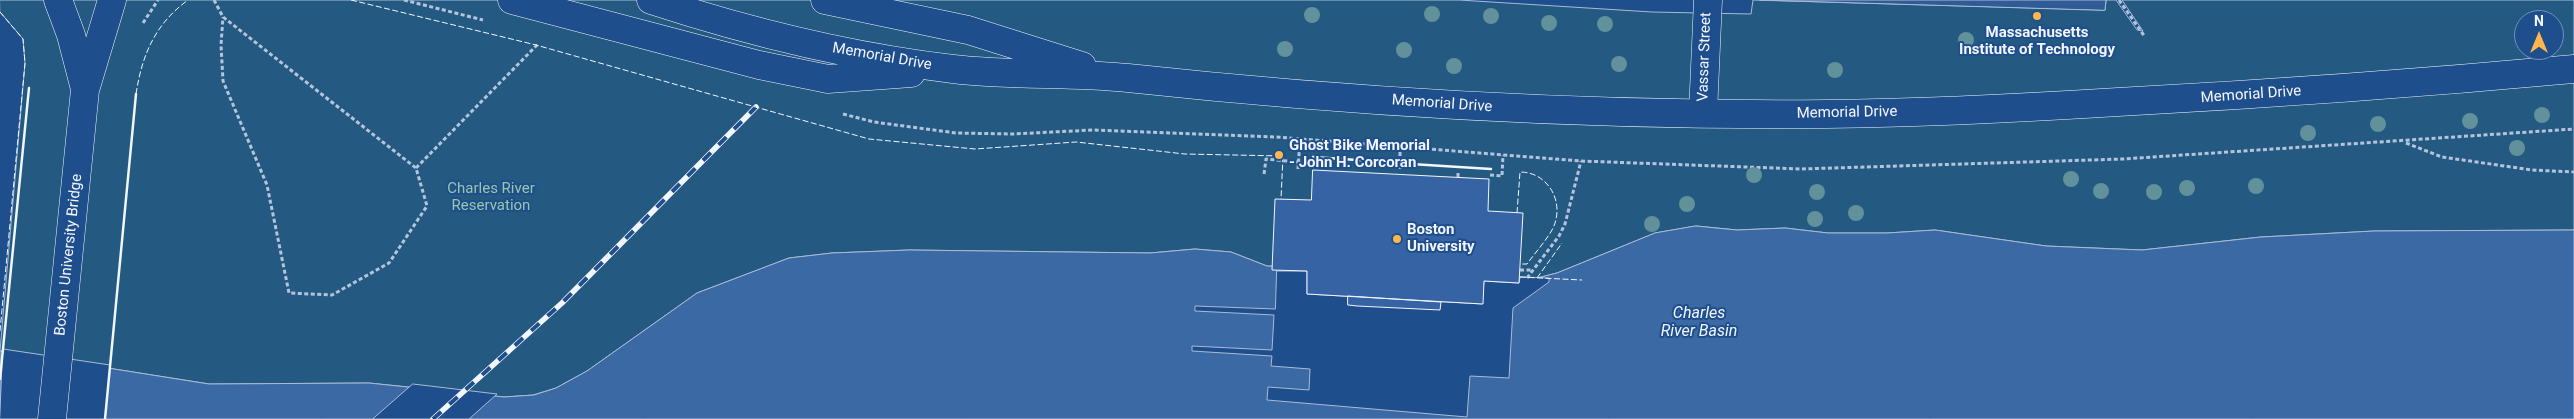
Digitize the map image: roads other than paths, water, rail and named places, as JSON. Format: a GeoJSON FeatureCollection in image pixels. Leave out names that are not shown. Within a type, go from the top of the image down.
{"type":"FeatureCollection","features":[{"type":"Feature","properties":{"kind":"main road","name":"Boston University Bridge"},"geometry":{"type":"LineString","coordinates":[[58,0],[71,35],[85,90]]}},
{"type":"Feature","properties":{"kind":"main road","name":"Boston University Bridge"},"geometry":{"type":"LineString","coordinates":[[52,419],[85,90],[112,0]]}},
{"type":"Feature","properties":{"kind":"main road"},"geometry":{"type":"LineString","coordinates":[[512,0],[759,65],[828,79],[959,70]]}},
{"type":"Feature","properties":{"kind":"main road","name":"Memorial Drive"},"geometry":{"type":"LineString","coordinates":[[651,0],[783,38],[883,58],[959,70],[1119,77],[1323,97],[1505,108],[1703,114],[1829,114],[1989,110],[2339,89],[2574,70]]}},
{"type":"Feature","properties":{"kind":"main road","name":"Memorial Drive"},"geometry":{"type":"LineString","coordinates":[[825,0],[968,30],[1119,77]]}},
{"type":"Feature","properties":{"kind":"main road"},"geometry":{"type":"LineString","coordinates":[[904,0],[968,30]]}},
{"type":"Feature","properties":{"kind":"main road","name":"Vassar Street"},"geometry":{"type":"LineString","coordinates":[[1703,114],[1708,0]]}},
{"type":"Feature","properties":{"kind":"water","name":"Charles River Basin"},"geometry":{"type":"Polygon","coordinates":[[[1696,226],[1737,230],[1785,228],[1828,233],[1887,233],[1935,230],[2046,246],[2142,250],[2261,237],[2374,231],[2574,230],[2574,419],[0,419],[0,351],[209,384],[369,383],[504,397],[534,395],[556,388],[587,371],[697,293],[789,258],[832,253],[909,250],[1150,253],[1195,249],[1231,252],[1267,266],[1537,278],[1557,273],[1655,233],[1696,226]]]}},
{"type":"Feature","properties":{"kind":"railway"},"geometry":{"type":"LineString","coordinates":[[433,419],[562,303],[756,107]]}},
{"type":"Feature","properties":{"kind":"place","name":"Massachusetts Institute of Technology"},"geometry":{"type":"Point","coordinates":[2037,16]}},
{"type":"Feature","properties":{"kind":"place","name":"Ghost Bike Memorial - John H. Corcoran"},"geometry":{"type":"Point","coordinates":[1279,155]}},
{"type":"Feature","properties":{"kind":"place","name":"Boston University"},"geometry":{"type":"Point","coordinates":[1397,239]}},
{"type":"Feature","properties":{"kind":"park label","name":"Charles River Reservation"},"geometry":{"type":"Point","coordinates":[491,198]}}]}
